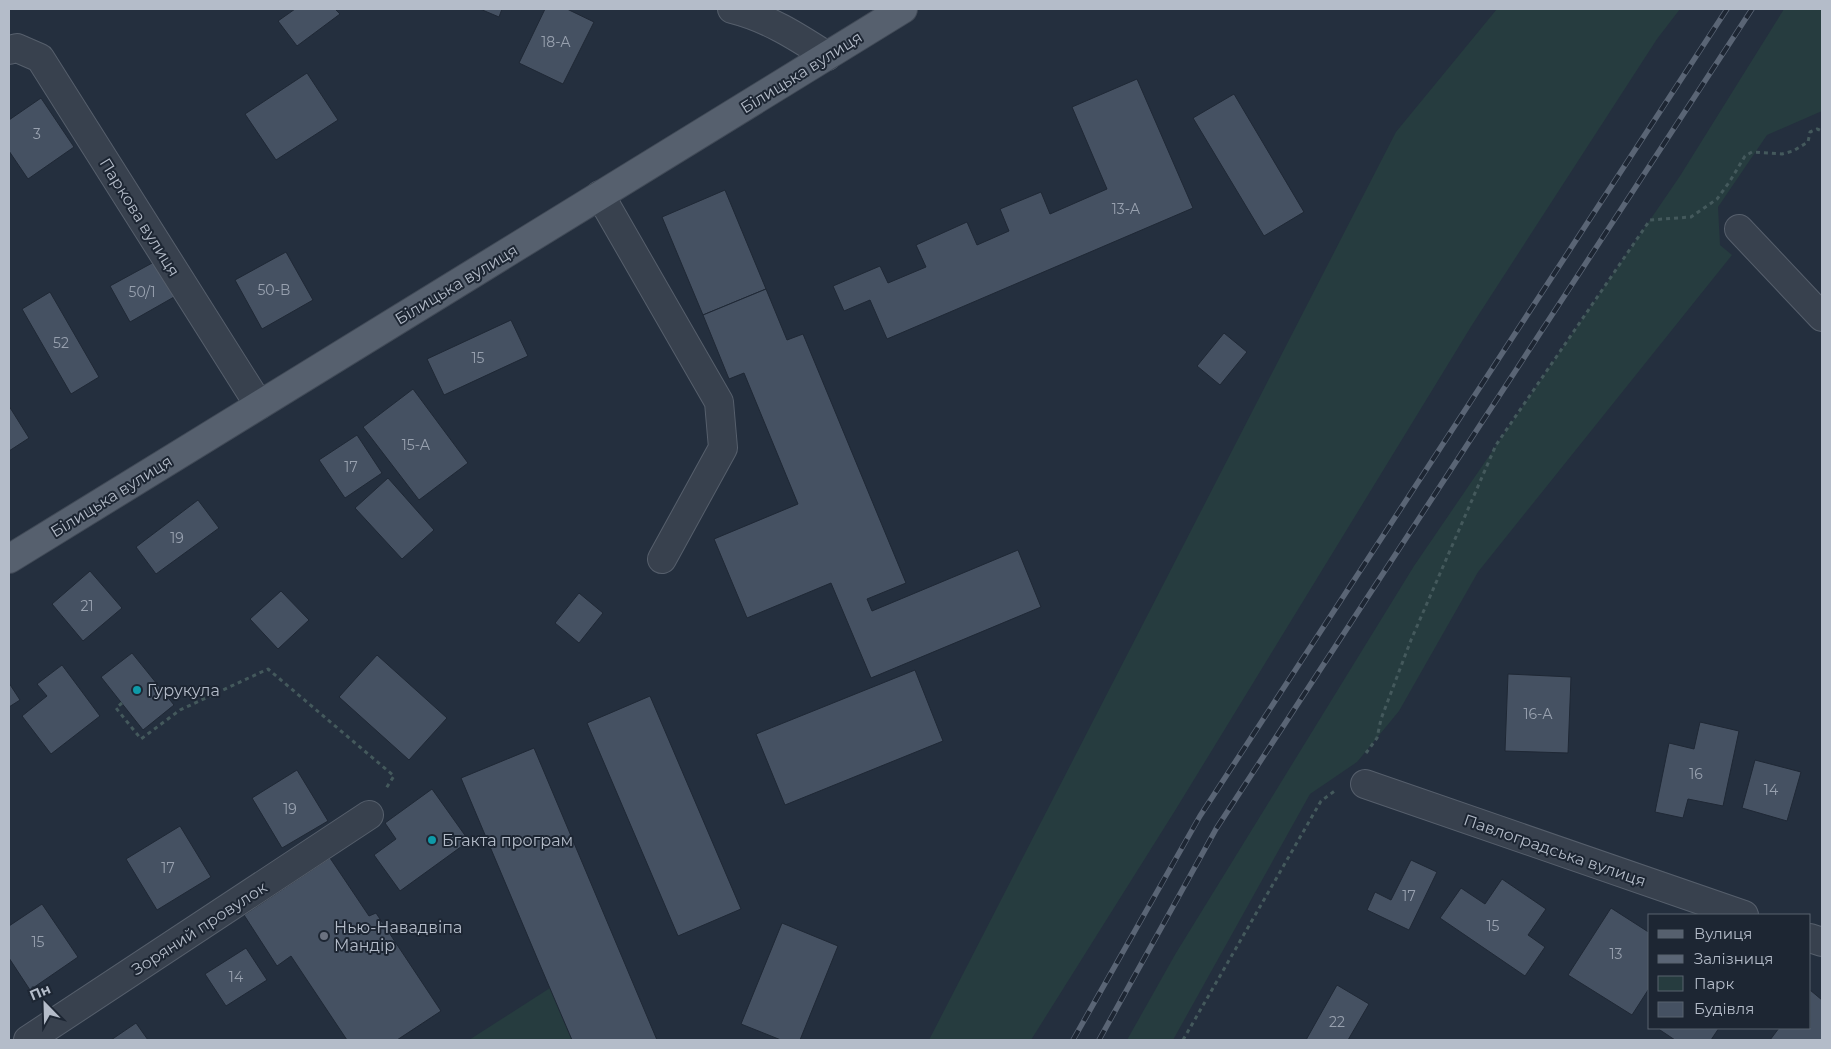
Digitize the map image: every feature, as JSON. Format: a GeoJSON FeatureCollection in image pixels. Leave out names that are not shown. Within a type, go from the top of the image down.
{"type":"FeatureCollection","features":[{"type":"Feature","properties":{"kind":"main road","name":"Білицька вулиця"},"geometry":{"type":"LineString","coordinates":[[9,559],[903,9]]}},
{"type":"Feature","properties":{"kind":"street"},"geometry":{"type":"LineString","coordinates":[[732,9],[755,15],[790,32],[827,56]]}},
{"type":"Feature","properties":{"kind":"street","name":"Паркова вулиця"},"geometry":{"type":"LineString","coordinates":[[9,50],[16,48],[40,58],[259,405]]}},
{"type":"Feature","properties":{"kind":"street"},"geometry":{"type":"LineString","coordinates":[[600,195],[719,402],[723,448],[662,559]]}},
{"type":"Feature","properties":{"kind":"street"},"geometry":{"type":"LineString","coordinates":[[1739,229],[1822,317]]}},
{"type":"Feature","properties":{"kind":"street","name":"Павлоградська вулиця"},"geometry":{"type":"LineString","coordinates":[[1366,784],[1741,914]]}},
{"type":"Feature","properties":{"kind":"street","name":"Зоряний провулок"},"geometry":{"type":"LineString","coordinates":[[28,1040],[369,815]]}},
{"type":"Feature","properties":{"kind":"path"},"geometry":{"type":"LineString","coordinates":[[1365,754],[1378,738],[1381,719],[1412,640],[1496,445],[1650,220],[1691,217],[1717,199],[1745,156],[1752,152],[1782,154],[1793,151],[1808,142],[1810,132],[1817,129],[1822,130]]}},
{"type":"Feature","properties":{"kind":"path"},"geometry":{"type":"LineString","coordinates":[[122,703],[116,708],[141,739],[180,710],[268,669],[394,776],[369,815]]}},
{"type":"Feature","properties":{"kind":"path"},"geometry":{"type":"LineString","coordinates":[[1184,1040],[1321,802],[1341,785],[1366,784]]}},
{"type":"Feature","properties":{"kind":"green space"},"geometry":{"type":"Polygon","coordinates":[[[1497,9],[1680,9],[1657,39],[1472,325],[1176,809],[1031,1040],[929,1040],[1396,132],[1497,9]]]}},
{"type":"Feature","properties":{"kind":"green space"},"geometry":{"type":"Polygon","coordinates":[[[1784,9],[1822,9],[1822,111],[1767,135],[1718,207],[1720,245],[1732,255],[1478,572],[1399,711],[1357,762],[1310,794],[1173,1040],[1127,1040],[1176,953],[1414,566],[1680,176],[1784,9]]]}},
{"type":"Feature","properties":{"kind":"green space"},"geometry":{"type":"Polygon","coordinates":[[[550,988],[572,1040],[469,1040],[550,988]]]}},
{"type":"Feature","properties":{"kind":"building"},"geometry":{"type":"Polygon","coordinates":[[[295,9],[335,9],[340,14],[297,46],[278,21],[295,9]]]}},
{"type":"Feature","properties":{"kind":"building"},"geometry":{"type":"Polygon","coordinates":[[[480,9],[502,9],[499,17],[480,9]]]}},
{"type":"Feature","properties":{"kind":"building"},"geometry":{"type":"Polygon","coordinates":[[[545,9],[567,9],[594,22],[563,84],[519,63],[545,9]]]}},
{"type":"Feature","properties":{"kind":"building"},"geometry":{"type":"Polygon","coordinates":[[[307,73],[338,120],[276,160],[245,114],[307,73]]]}},
{"type":"Feature","properties":{"kind":"building"},"geometry":{"type":"Polygon","coordinates":[[[1137,79],[1193,208],[887,339],[870,300],[844,311],[833,286],[880,266],[888,283],[926,267],[916,245],[967,222],[977,245],[1009,231],[1000,209],[1041,192],[1050,214],[1107,189],[1072,107],[1137,79]]]}},
{"type":"Feature","properties":{"kind":"building"},"geometry":{"type":"Polygon","coordinates":[[[1234,94],[1304,212],[1264,236],[1193,118],[1234,94]]]}},
{"type":"Feature","properties":{"kind":"building"},"geometry":{"type":"Polygon","coordinates":[[[41,98],[74,147],[28,179],[9,151],[9,120],[41,98]]]}},
{"type":"Feature","properties":{"kind":"building"},"geometry":{"type":"Polygon","coordinates":[[[725,190],[766,289],[703,315],[662,217],[725,190]]]}},
{"type":"Feature","properties":{"kind":"building"},"geometry":{"type":"Polygon","coordinates":[[[286,252],[313,300],[262,329],[235,280],[286,252]]]}},
{"type":"Feature","properties":{"kind":"building"},"geometry":{"type":"Polygon","coordinates":[[[154,262],[174,297],[130,322],[110,286],[154,262]]]}},
{"type":"Feature","properties":{"kind":"building"},"geometry":{"type":"Polygon","coordinates":[[[766,289],[787,340],[803,334],[906,583],[867,599],[872,611],[1018,550],[1041,607],[871,678],[831,583],[747,618],[714,539],[798,504],[744,373],[729,379],[703,315],[766,289]]]}},
{"type":"Feature","properties":{"kind":"building"},"geometry":{"type":"Polygon","coordinates":[[[50,292],[99,377],[71,394],[22,309],[50,292]]]}},
{"type":"Feature","properties":{"kind":"building"},"geometry":{"type":"Polygon","coordinates":[[[511,320],[528,356],[444,395],[427,359],[511,320]]]}},
{"type":"Feature","properties":{"kind":"building"},"geometry":{"type":"Polygon","coordinates":[[[1224,333],[1247,352],[1220,385],[1197,366],[1224,333]]]}},
{"type":"Feature","properties":{"kind":"building"},"geometry":{"type":"Polygon","coordinates":[[[413,389],[468,463],[419,500],[363,427],[413,389]]]}},
{"type":"Feature","properties":{"kind":"building"},"geometry":{"type":"Polygon","coordinates":[[[9,406],[29,438],[9,451],[9,406]]]}},
{"type":"Feature","properties":{"kind":"building"},"geometry":{"type":"Polygon","coordinates":[[[357,435],[382,473],[345,498],[319,460],[357,435]]]}},
{"type":"Feature","properties":{"kind":"building"},"geometry":{"type":"Polygon","coordinates":[[[388,478],[434,530],[402,559],[355,508],[388,478]]]}},
{"type":"Feature","properties":{"kind":"building"},"geometry":{"type":"Polygon","coordinates":[[[198,500],[219,528],[156,574],[136,547],[198,500]]]}},
{"type":"Feature","properties":{"kind":"building"},"geometry":{"type":"Polygon","coordinates":[[[90,571],[122,608],[83,641],[52,604],[90,571]]]}},
{"type":"Feature","properties":{"kind":"building"},"geometry":{"type":"Polygon","coordinates":[[[281,591],[309,620],[278,649],[250,619],[281,591]]]}},
{"type":"Feature","properties":{"kind":"building"},"geometry":{"type":"Polygon","coordinates":[[[579,593],[603,613],[579,643],[555,623],[579,593]]]}},
{"type":"Feature","properties":{"kind":"building","name":"Гурукула"},"geometry":{"type":"Polygon","coordinates":[[[132,653],[174,705],[143,730],[101,677],[132,653]]]}},
{"type":"Feature","properties":{"kind":"building"},"geometry":{"type":"Polygon","coordinates":[[[377,655],[447,718],[409,760],[339,697],[377,655]]]}},
{"type":"Feature","properties":{"kind":"building"},"geometry":{"type":"Polygon","coordinates":[[[62,665],[100,716],[51,754],[22,716],[47,696],[37,684],[62,665]]]}},
{"type":"Feature","properties":{"kind":"building"},"geometry":{"type":"Polygon","coordinates":[[[915,670],[943,741],[785,805],[756,734],[915,670]]]}},
{"type":"Feature","properties":{"kind":"building"},"geometry":{"type":"Polygon","coordinates":[[[1508,674],[1571,677],[1568,753],[1505,751],[1508,674]]]}},
{"type":"Feature","properties":{"kind":"building"},"geometry":{"type":"Polygon","coordinates":[[[9,683],[20,700],[9,707],[9,683]]]}},
{"type":"Feature","properties":{"kind":"building"},"geometry":{"type":"Polygon","coordinates":[[[650,696],[741,909],[678,936],[587,723],[650,696]]]}},
{"type":"Feature","properties":{"kind":"building"},"geometry":{"type":"Polygon","coordinates":[[[1700,722],[1739,731],[1723,806],[1688,799],[1683,818],[1655,812],[1669,743],[1694,749],[1700,722]]]}},
{"type":"Feature","properties":{"kind":"building"},"geometry":{"type":"Polygon","coordinates":[[[534,748],[657,1040],[572,1040],[461,778],[534,748]]]}},
{"type":"Feature","properties":{"kind":"building"},"geometry":{"type":"Polygon","coordinates":[[[1755,760],[1801,772],[1787,821],[1742,808],[1755,760]]]}},
{"type":"Feature","properties":{"kind":"building"},"geometry":{"type":"Polygon","coordinates":[[[297,770],[328,821],[282,848],[252,798],[297,770]]]}},
{"type":"Feature","properties":{"kind":"building","name":"Бгакта програм"},"geometry":{"type":"Polygon","coordinates":[[[432,789],[469,841],[400,891],[374,855],[396,839],[385,823],[432,789]]]}},
{"type":"Feature","properties":{"kind":"building"},"geometry":{"type":"Polygon","coordinates":[[[180,826],[211,877],[157,910],[126,859],[180,826]]]}},
{"type":"Feature","properties":{"kind":"building","name":"Нью-Навадвіпа Мандір"},"geometry":{"type":"Polygon","coordinates":[[[330,858],[369,916],[376,913],[441,1011],[397,1040],[347,1040],[291,956],[277,966],[244,915],[330,858]]]}},
{"type":"Feature","properties":{"kind":"building"},"geometry":{"type":"Polygon","coordinates":[[[1411,860],[1437,872],[1409,930],[1367,910],[1375,892],[1391,900],[1411,860]]]}},
{"type":"Feature","properties":{"kind":"building"},"geometry":{"type":"Polygon","coordinates":[[[1502,879],[1546,909],[1528,935],[1545,947],[1525,976],[1440,918],[1461,888],[1485,904],[1502,879]]]}},
{"type":"Feature","properties":{"kind":"building"},"geometry":{"type":"Polygon","coordinates":[[[42,904],[78,957],[30,990],[9,958],[9,926],[42,904]]]}},
{"type":"Feature","properties":{"kind":"building"},"geometry":{"type":"Polygon","coordinates":[[[1611,908],[1648,932],[1648,990],[1632,1015],[1568,975],[1611,908]]]}},
{"type":"Feature","properties":{"kind":"building"},"geometry":{"type":"Polygon","coordinates":[[[782,923],[838,946],[800,1040],[781,1040],[741,1024],[782,923]]]}},
{"type":"Feature","properties":{"kind":"building"},"geometry":{"type":"Polygon","coordinates":[[[246,948],[267,980],[226,1006],[205,974],[246,948]]]}},
{"type":"Feature","properties":{"kind":"building"},"geometry":{"type":"Polygon","coordinates":[[[1337,985],[1369,1004],[1348,1040],[1306,1040],[1337,985]]]}},
{"type":"Feature","properties":{"kind":"building"},"geometry":{"type":"Polygon","coordinates":[[[1811,991],[1822,1000],[1822,1040],[1770,1040],[1778,1029],[1811,1029],[1811,991]]]}},
{"type":"Feature","properties":{"kind":"building"},"geometry":{"type":"Polygon","coordinates":[[[136,1023],[148,1040],[111,1040],[136,1023]]]}},
{"type":"Feature","properties":{"kind":"building"},"geometry":{"type":"Polygon","coordinates":[[[1658,1029],[1718,1029],[1711,1040],[1675,1040],[1658,1029]]]}},
{"type":"Feature","properties":{"kind":"railway"},"geometry":{"type":"LineString","coordinates":[[1073,1040],[1200,816],[1727,9]]}},
{"type":"Feature","properties":{"kind":"railway"},"geometry":{"type":"LineString","coordinates":[[1099,1040],[1216,829],[1752,9]]}},
{"type":"Feature","properties":{"kind":"place","name":"Гурукула"},"geometry":{"type":"Point","coordinates":[137,690]}},
{"type":"Feature","properties":{"kind":"place","name":"Бгакта програм"},"geometry":{"type":"Point","coordinates":[432,840]}},
{"type":"Feature","properties":{"kind":"place","name":"Нью-Навадвіпа Мандір"},"geometry":{"type":"Point","coordinates":[324,936]}}]}
